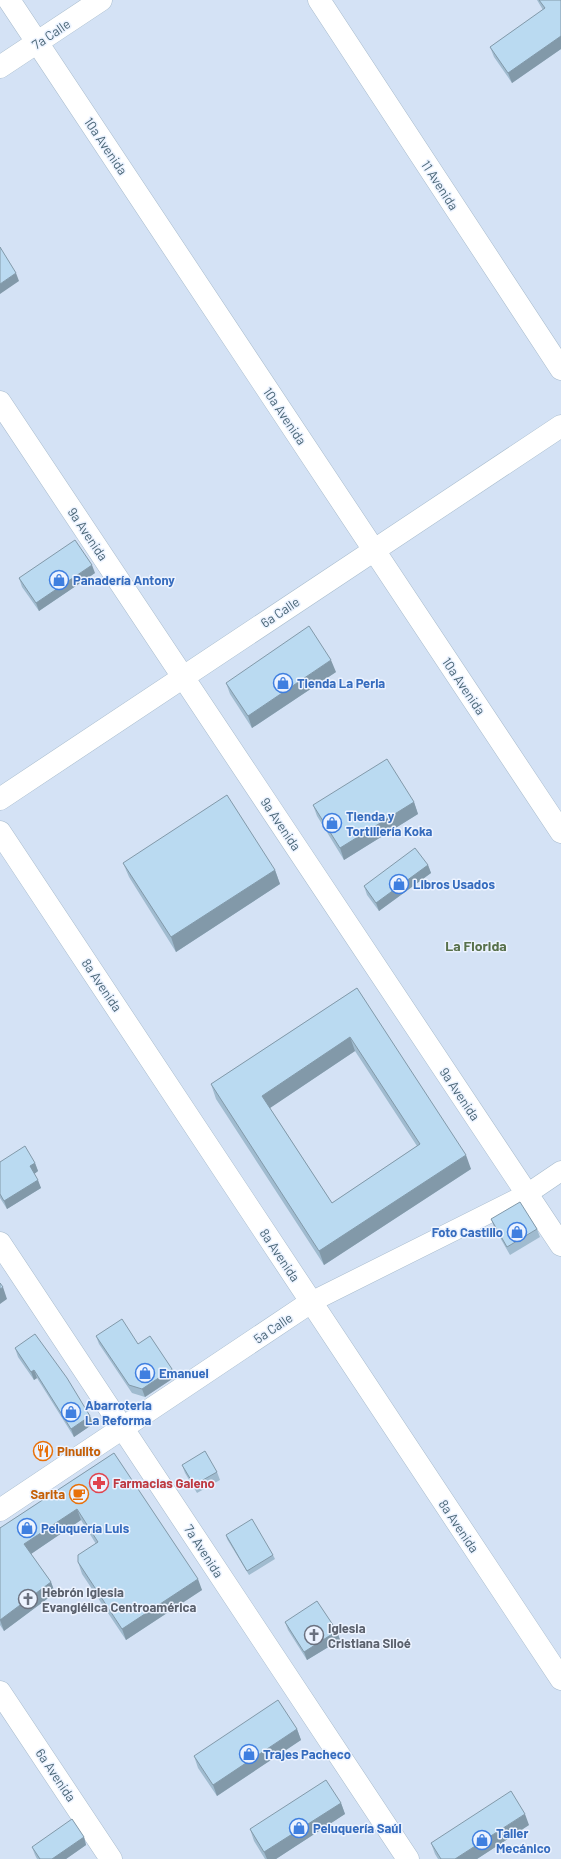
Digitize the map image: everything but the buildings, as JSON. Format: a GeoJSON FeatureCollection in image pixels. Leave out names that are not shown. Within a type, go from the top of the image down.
{"type":"FeatureCollection","features":[{"type":"Feature","properties":{"kind":"street","name":"10a Avenida"},"geometry":{"type":"LineString","coordinates":[[9,0],[561,832]]}},
{"type":"Feature","properties":{"kind":"street","name":"7a Calle"},"geometry":{"type":"LineString","coordinates":[[0,67],[101,0]]}},
{"type":"Feature","properties":{"kind":"street","name":"11 Avenida"},"geometry":{"type":"LineString","coordinates":[[318,0],[561,369]]}},
{"type":"Feature","properties":{"kind":"street","name":"9a Avenida"},"geometry":{"type":"LineString","coordinates":[[0,402],[561,1245]]}},
{"type":"Feature","properties":{"kind":"street","name":"6a Calle"},"geometry":{"type":"LineString","coordinates":[[0,799],[561,426]]}},
{"type":"Feature","properties":{"kind":"street","name":"8a Avenida"},"geometry":{"type":"LineString","coordinates":[[0,832],[561,1679]]}},
{"type":"Feature","properties":{"kind":"street","name":"5a Calle"},"geometry":{"type":"LineString","coordinates":[[0,1510],[312,1302],[527,1194],[561,1171]]}},
{"type":"Feature","properties":{"kind":"street","name":"7a Avenida"},"geometry":{"type":"LineString","coordinates":[[0,1243],[408,1859]]}},
{"type":"Feature","properties":{"kind":"street","name":"6a Avenida"},"geometry":{"type":"LineString","coordinates":[[0,1692],[112,1859]]}},
{"type":"Feature","properties":{"kind":"shaded area"},"geometry":{"type":"Polygon","coordinates":[[[0,0],[561,0],[561,1859],[0,1859],[0,0]]]}},
{"type":"Feature","properties":{"kind":"place","name":"Panadería Antony"},"geometry":{"type":"Point","coordinates":[59,580]}},
{"type":"Feature","properties":{"kind":"place","name":"Tienda La Perla"},"geometry":{"type":"Point","coordinates":[283,683]}},
{"type":"Feature","properties":{"kind":"place","name":"Tienda y Tortillería Koka"},"geometry":{"type":"Point","coordinates":[332,823]}},
{"type":"Feature","properties":{"kind":"place","name":"Libros Usados"},"geometry":{"type":"Point","coordinates":[399,884]}},
{"type":"Feature","properties":{"kind":"place","name":"Foto Castillo"},"geometry":{"type":"Point","coordinates":[517,1232]}},
{"type":"Feature","properties":{"kind":"place","name":"Emanuel"},"geometry":{"type":"Point","coordinates":[145,1373]}},
{"type":"Feature","properties":{"kind":"place","name":"Abarroteria La Reforma"},"geometry":{"type":"Point","coordinates":[71,1412]}},
{"type":"Feature","properties":{"kind":"place","name":"Pinulito"},"geometry":{"type":"Point","coordinates":[43,1451]}},
{"type":"Feature","properties":{"kind":"place","name":"Farmacias Galeno"},"geometry":{"type":"Point","coordinates":[99,1483]}},
{"type":"Feature","properties":{"kind":"place","name":"Sarita"},"geometry":{"type":"Point","coordinates":[79,1494]}},
{"type":"Feature","properties":{"kind":"place","name":"Peluquería Luis"},"geometry":{"type":"Point","coordinates":[27,1528]}},
{"type":"Feature","properties":{"kind":"place","name":"Hebrón Iglesia Evanglélica Centroamérica"},"geometry":{"type":"Point","coordinates":[28,1599]}},
{"type":"Feature","properties":{"kind":"place","name":"Iglesia Cristiana Siloé"},"geometry":{"type":"Point","coordinates":[314,1635]}},
{"type":"Feature","properties":{"kind":"place","name":"Trajes Pacheco"},"geometry":{"type":"Point","coordinates":[249,1754]}},
{"type":"Feature","properties":{"kind":"place","name":"Peluquería Saúl"},"geometry":{"type":"Point","coordinates":[299,1828]}},
{"type":"Feature","properties":{"kind":"place","name":"Taller Mecánico"},"geometry":{"type":"Point","coordinates":[482,1840]}},
{"type":"Feature","properties":{"kind":"district","name":"La Florida"},"geometry":{"type":"Point","coordinates":[476,945]}}]}
